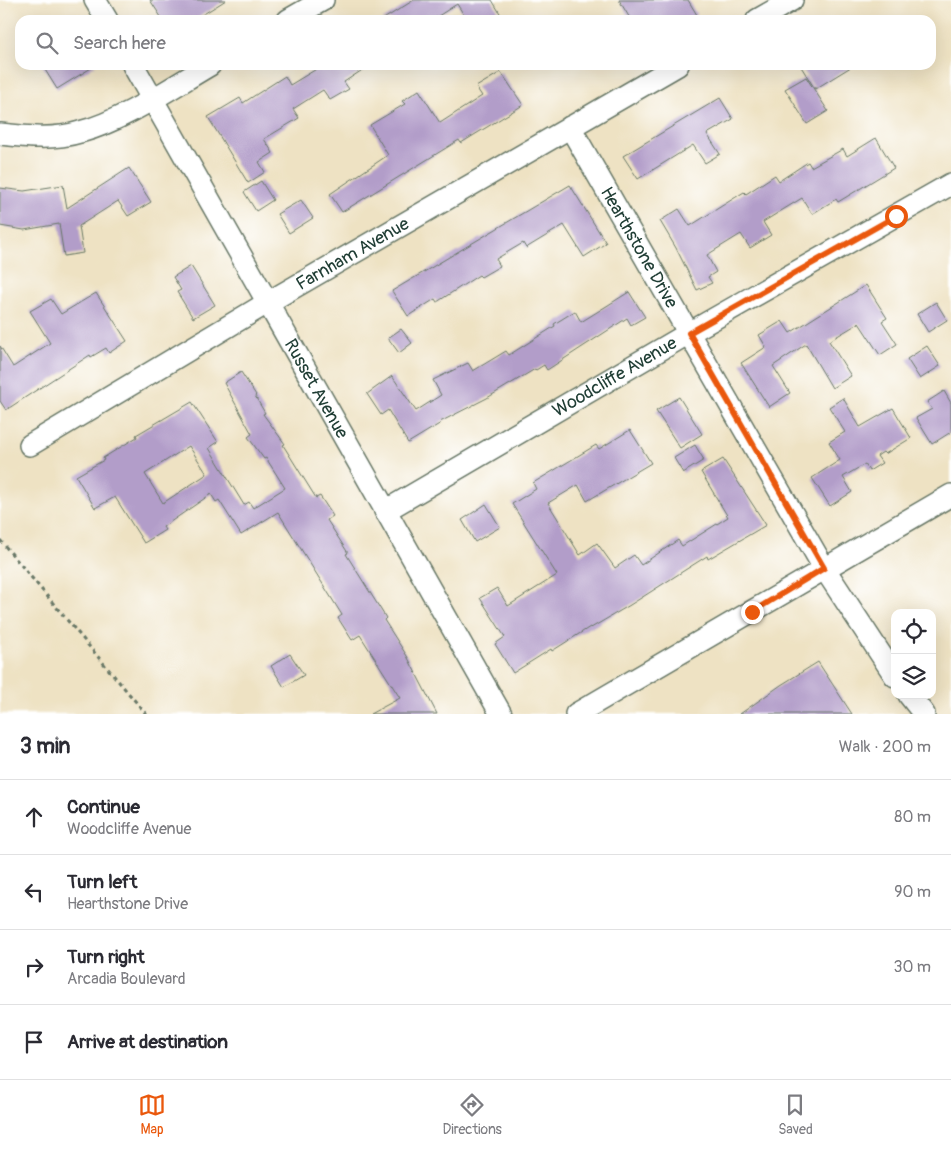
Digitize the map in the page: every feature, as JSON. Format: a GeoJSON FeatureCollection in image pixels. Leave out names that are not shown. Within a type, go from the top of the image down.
{"type":"FeatureCollection","features":[{"type":"Feature","properties":{"kind":"street"},"geometry":{"type":"LineString","coordinates":[[95,0],[104,15]]}},
{"type":"Feature","properties":{"kind":"street"},"geometry":{"type":"LineString","coordinates":[[297,15],[323,0]]}},
{"type":"Feature","properties":{"kind":"street"},"geometry":{"type":"LineString","coordinates":[[766,15],[792,0]]}},
{"type":"Feature","properties":{"kind":"street","name":"Russet Avenue"},"geometry":{"type":"LineString","coordinates":[[135,70],[501,714]]}},
{"type":"Feature","properties":{"kind":"street"},"geometry":{"type":"LineString","coordinates":[[0,134],[26,137],[53,137],[80,133],[110,122],[201,70]]}},
{"type":"Feature","properties":{"kind":"street","name":"Farnham Avenue"},"geometry":{"type":"LineString","coordinates":[[30,445],[267,303],[669,70]]}},
{"type":"Feature","properties":{"kind":"street","name":"Hearthstone Drive"},"geometry":{"type":"LineString","coordinates":[[570,127],[824,568],[891,670]]}},
{"type":"Feature","properties":{"kind":"street","name":"Woodcliffe Avenue"},"geometry":{"type":"LineString","coordinates":[[385,511],[689,333],[951,184]]}},
{"type":"Feature","properties":{"kind":"street"},"geometry":{"type":"LineString","coordinates":[[576,714],[824,568],[951,496]]}},
{"type":"Feature","properties":{"kind":"street"},"geometry":{"type":"LineString","coordinates":[[912,699],[924,714]]}},
{"type":"Feature","properties":{"kind":"path"},"geometry":{"type":"LineString","coordinates":[[0,540],[146,714]]}},
{"type":"Feature","properties":{"kind":"building"},"geometry":{"type":"Polygon","coordinates":[[[150,0],[226,0],[202,15],[160,15],[150,0]]]}},
{"type":"Feature","properties":{"kind":"building"},"geometry":{"type":"Polygon","coordinates":[[[414,0],[492,0],[501,15],[464,15],[457,4],[440,15],[390,15],[414,0]]]}},
{"type":"Feature","properties":{"kind":"building"},"geometry":{"type":"Polygon","coordinates":[[[619,0],[688,0],[697,15],[628,15],[619,0]]]}},
{"type":"Feature","properties":{"kind":"building"},"geometry":{"type":"Polygon","coordinates":[[[45,70],[88,70],[57,89],[45,70]]]}},
{"type":"Feature","properties":{"kind":"building"},"geometry":{"type":"Polygon","coordinates":[[[315,70],[362,70],[344,82],[349,89],[330,100],[323,90],[293,109],[299,118],[264,139],[273,153],[259,162],[265,172],[248,183],[208,117],[240,98],[243,103],[285,76],[290,85],[315,70]]]}},
{"type":"Feature","properties":{"kind":"building"},"geometry":{"type":"Polygon","coordinates":[[[803,70],[846,70],[815,89],[803,70]]]}},
{"type":"Feature","properties":{"kind":"building"},"geometry":{"type":"Polygon","coordinates":[[[501,72],[523,105],[461,143],[459,140],[342,212],[330,194],[388,155],[370,125],[405,104],[402,101],[419,90],[440,123],[482,96],[476,87],[501,72]]]}},
{"type":"Feature","properties":{"kind":"building"},"geometry":{"type":"Polygon","coordinates":[[[806,77],[828,111],[807,124],[785,89],[806,77]]]}},
{"type":"Feature","properties":{"kind":"building"},"geometry":{"type":"Polygon","coordinates":[[[720,98],[733,119],[707,134],[720,154],[705,163],[693,145],[638,179],[623,156],[720,98]]]}},
{"type":"Feature","properties":{"kind":"building"},"geometry":{"type":"Polygon","coordinates":[[[876,138],[894,168],[838,202],[836,199],[812,214],[802,198],[763,222],[771,235],[750,248],[741,234],[707,255],[716,272],[708,277],[712,283],[697,290],[660,221],[679,209],[690,226],[775,175],[779,181],[808,162],[811,167],[843,149],[847,156],[876,138]]]}},
{"type":"Feature","properties":{"kind":"building"},"geometry":{"type":"Polygon","coordinates":[[[129,168],[151,202],[128,216],[118,201],[79,226],[83,253],[64,256],[59,224],[24,230],[0,226],[0,188],[24,191],[63,185],[67,208],[129,168]]]}},
{"type":"Feature","properties":{"kind":"building"},"geometry":{"type":"Polygon","coordinates":[[[261,181],[273,200],[256,211],[244,192],[261,181]]]}},
{"type":"Feature","properties":{"kind":"building"},"geometry":{"type":"Polygon","coordinates":[[[570,185],[606,243],[584,257],[564,225],[526,248],[523,243],[496,259],[500,266],[481,277],[479,275],[437,302],[435,299],[408,316],[392,291],[570,185]]]}},
{"type":"Feature","properties":{"kind":"building"},"geometry":{"type":"Polygon","coordinates":[[[301,200],[313,218],[289,233],[277,214],[301,200]]]}},
{"type":"Feature","properties":{"kind":"building"},"geometry":{"type":"Polygon","coordinates":[[[191,266],[215,305],[193,318],[177,292],[181,290],[173,277],[191,266]]]}},
{"type":"Feature","properties":{"kind":"building"},"geometry":{"type":"Polygon","coordinates":[[[866,285],[887,318],[882,321],[897,344],[880,355],[859,323],[829,341],[851,376],[832,388],[806,344],[773,366],[790,393],[769,407],[741,363],[766,347],[759,335],[782,321],[790,333],[866,285]]]}},
{"type":"Feature","properties":{"kind":"building"},"geometry":{"type":"Polygon","coordinates":[[[629,292],[645,317],[631,325],[627,318],[547,370],[544,365],[535,369],[487,398],[440,422],[408,443],[388,410],[381,415],[367,394],[392,376],[416,411],[441,395],[433,380],[468,363],[473,371],[506,351],[509,355],[575,311],[581,322],[629,292]]]}},
{"type":"Feature","properties":{"kind":"building"},"geometry":{"type":"Polygon","coordinates":[[[96,293],[127,341],[109,353],[106,348],[91,357],[90,355],[6,410],[0,401],[0,346],[13,367],[50,343],[30,311],[51,299],[61,314],[96,293]]]}},
{"type":"Feature","properties":{"kind":"building"},"geometry":{"type":"Polygon","coordinates":[[[936,302],[947,320],[928,332],[917,314],[936,302]]]}},
{"type":"Feature","properties":{"kind":"building"},"geometry":{"type":"Polygon","coordinates":[[[401,329],[412,343],[399,353],[388,338],[401,329]]]}},
{"type":"Feature","properties":{"kind":"building"},"geometry":{"type":"Polygon","coordinates":[[[927,346],[940,366],[920,379],[907,359],[927,346]]]}},
{"type":"Feature","properties":{"kind":"building"},"geometry":{"type":"Polygon","coordinates":[[[241,372],[256,395],[265,413],[263,414],[285,444],[283,445],[316,498],[320,496],[333,516],[327,520],[386,618],[384,620],[407,656],[437,714],[370,714],[400,698],[360,635],[352,640],[338,618],[342,615],[278,512],[241,535],[219,500],[216,502],[211,494],[163,527],[165,530],[144,543],[115,497],[95,508],[76,476],[104,460],[103,458],[137,437],[136,435],[192,402],[218,442],[209,448],[244,505],[249,502],[253,508],[285,488],[266,458],[264,459],[248,437],[252,434],[224,383],[241,372]],[[189,446],[145,474],[163,503],[207,474],[189,446]]]}},
{"type":"Feature","properties":{"kind":"building"},"geometry":{"type":"Polygon","coordinates":[[[944,391],[951,403],[951,432],[932,444],[916,418],[932,409],[927,402],[944,391]]]}},
{"type":"Feature","properties":{"kind":"building"},"geometry":{"type":"Polygon","coordinates":[[[679,397],[702,434],[680,448],[656,411],[679,397]]]}},
{"type":"Feature","properties":{"kind":"building"},"geometry":{"type":"Polygon","coordinates":[[[843,398],[860,427],[893,408],[911,438],[885,454],[883,452],[877,456],[882,463],[869,471],[865,464],[843,477],[852,492],[830,506],[812,478],[840,460],[829,442],[845,432],[829,407],[843,398]]]}},
{"type":"Feature","properties":{"kind":"building"},"geometry":{"type":"Polygon","coordinates":[[[630,430],[651,463],[587,501],[578,485],[548,503],[580,555],[597,543],[615,568],[634,555],[641,565],[678,540],[682,546],[728,517],[701,472],[723,459],[766,525],[708,559],[707,556],[630,605],[552,651],[551,649],[513,673],[495,644],[505,637],[480,598],[497,588],[508,606],[557,575],[512,504],[536,489],[533,483],[596,445],[599,449],[630,430]]]}},
{"type":"Feature","properties":{"kind":"building"},"geometry":{"type":"Polygon","coordinates":[[[695,445],[704,460],[683,473],[674,458],[695,445]]]}},
{"type":"Feature","properties":{"kind":"building"},"geometry":{"type":"Polygon","coordinates":[[[486,504],[500,527],[475,542],[462,520],[486,504]]]}},
{"type":"Feature","properties":{"kind":"building"},"geometry":{"type":"Polygon","coordinates":[[[290,654],[304,675],[284,687],[271,666],[290,654]]]}},
{"type":"Feature","properties":{"kind":"building"},"geometry":{"type":"Polygon","coordinates":[[[818,662],[852,714],[740,714],[781,685],[818,662]]]}},
{"type":"Feature","properties":{"kind":"route"},"geometry":{"type":"LineString","coordinates":[[752,612],[824,568],[689,333],[896,216]]}}]}
